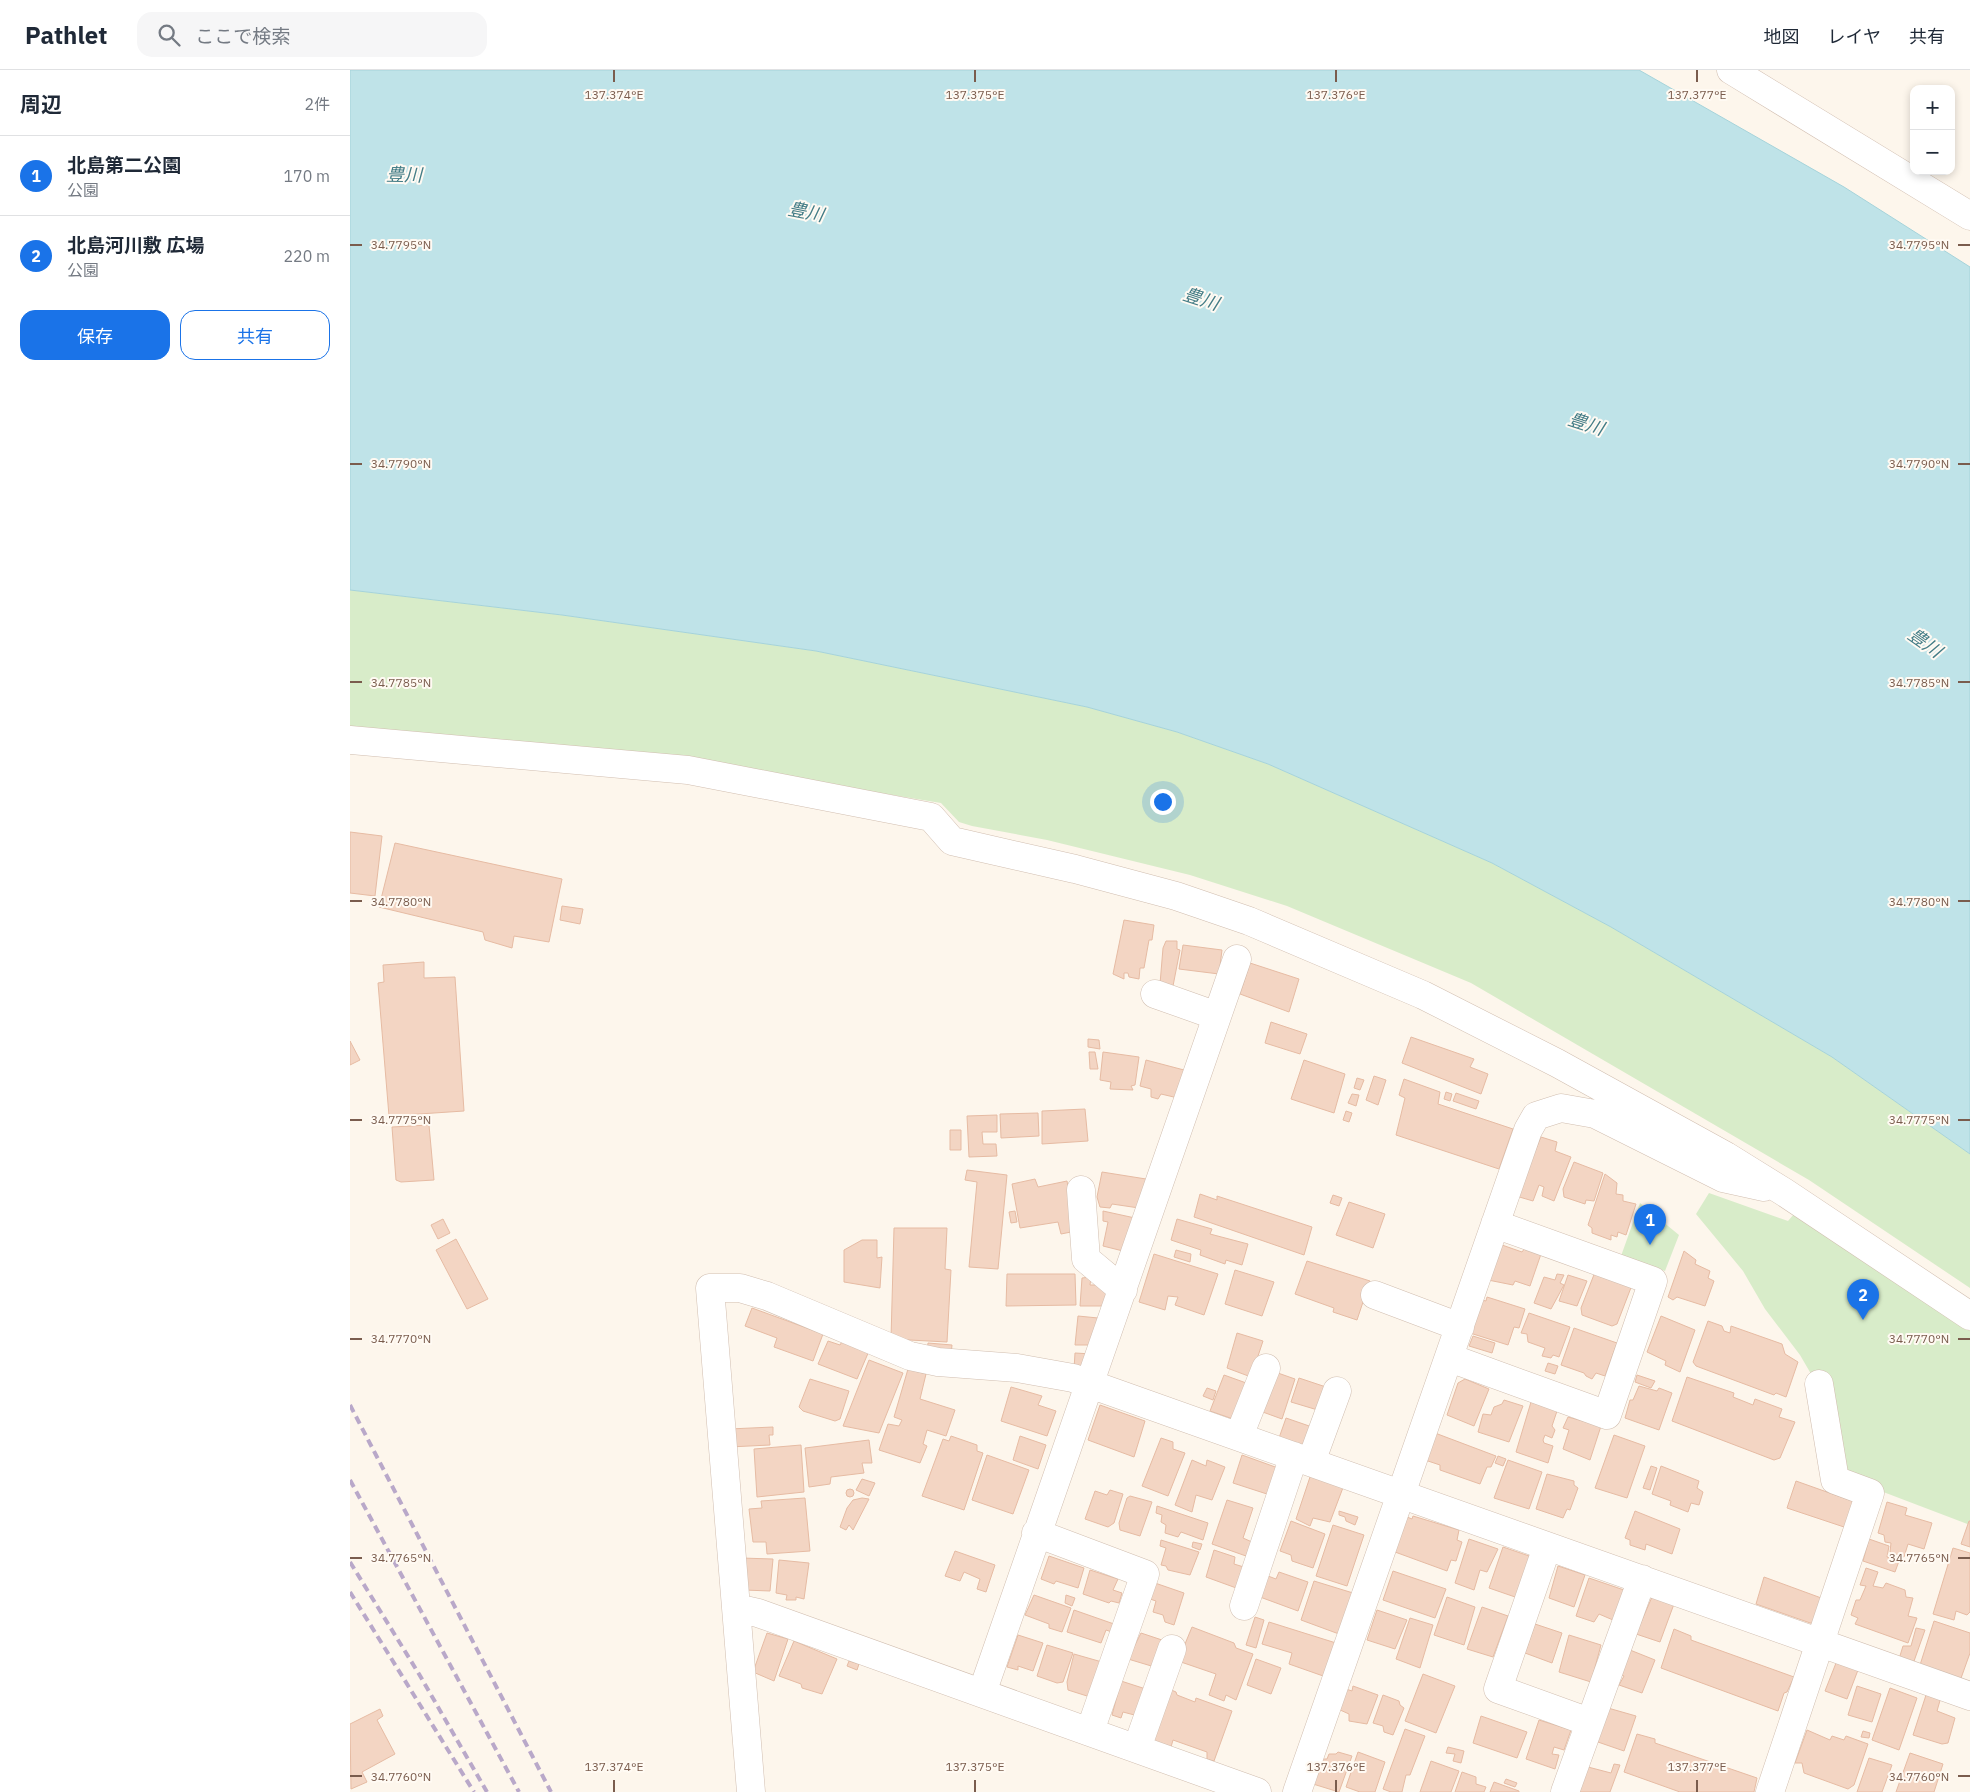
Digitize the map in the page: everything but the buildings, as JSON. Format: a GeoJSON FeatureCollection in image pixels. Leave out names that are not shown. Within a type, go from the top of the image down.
{"type":"FeatureCollection","features":[{"type":"Feature","properties":{"kind":"street"},"geometry":{"type":"LineString","coordinates":[[1731,70],[1970,216]]}},
{"type":"Feature","properties":{"kind":"street"},"geometry":{"type":"LineString","coordinates":[[350,740],[688,770],[931,817],[952,841],[1075,869],[1176,896],[1250,921],[1424,995],[1557,1063],[1726,1156],[1784,1192],[1970,1316]]}},
{"type":"Feature","properties":{"kind":"street"},"geometry":{"type":"LineString","coordinates":[[982,1693],[1036,1534],[1124,1290],[1237,959]]}},
{"type":"Feature","properties":{"kind":"street"},"geometry":{"type":"LineString","coordinates":[[1155,994],[1217,1016]]}},
{"type":"Feature","properties":{"kind":"street"},"geometry":{"type":"LineString","coordinates":[[1297,1792],[1528,1130],[1536,1116],[1561,1108],[1595,1114],[1723,1178],[1784,1192]]}},
{"type":"Feature","properties":{"kind":"street"},"geometry":{"type":"LineString","coordinates":[[1080,1190],[1086,1259],[1124,1290]]}},
{"type":"Feature","properties":{"kind":"street"},"geometry":{"type":"LineString","coordinates":[[1450,1358],[1607,1415],[1653,1282],[1495,1224]]}},
{"type":"Feature","properties":{"kind":"street"},"geometry":{"type":"LineString","coordinates":[[750,1792],[710,1288],[740,1288],[767,1296],[910,1356],[938,1362],[1017,1368],[1073,1378],[1547,1547],[1642,1578],[1822,1642],[1968,1688]]}},
{"type":"Feature","properties":{"kind":"street"},"geometry":{"type":"LineString","coordinates":[[1376,1295],[1460,1327]]}},
{"type":"Feature","properties":{"kind":"street"},"geometry":{"type":"LineString","coordinates":[[1239,1436],[1266,1368]]}},
{"type":"Feature","properties":{"kind":"street"},"geometry":{"type":"LineString","coordinates":[[1770,1792],[1822,1642],[1870,1493],[1835,1480],[1819,1384]]}},
{"type":"Feature","properties":{"kind":"street"},"geometry":{"type":"LineString","coordinates":[[1244,1606],[1302,1459],[1337,1391]]}},
{"type":"Feature","properties":{"kind":"street"},"geometry":{"type":"LineString","coordinates":[[1036,1534],[1146,1574],[1090,1731]]}},
{"type":"Feature","properties":{"kind":"street"},"geometry":{"type":"LineString","coordinates":[[1547,1547],[1498,1689],[1589,1722]]}},
{"type":"Feature","properties":{"kind":"street"},"geometry":{"type":"LineString","coordinates":[[1565,1792],[1642,1578]]}},
{"type":"Feature","properties":{"kind":"street"},"geometry":{"type":"LineString","coordinates":[[736,1608],[758,1613],[1257,1792]]}},
{"type":"Feature","properties":{"kind":"street"},"geometry":{"type":"LineString","coordinates":[[1137,1748],[1172,1650]]}},
{"type":"Feature","properties":{"kind":"green space"},"geometry":{"type":"Polygon","coordinates":[[[350,590],[562,615],[816,651],[1087,707],[1177,732],[1268,764],[1492,863],[1611,927],[1832,1057],[1970,1154],[1970,1288],[1809,1180],[1471,983],[1287,906],[1190,875],[1047,840],[972,826],[959,822],[941,803],[673,759],[469,762],[350,754],[350,590]]]}},
{"type":"Feature","properties":{"kind":"green space"},"geometry":{"type":"Polygon","coordinates":[[[1709,1193],[1788,1221],[1794,1214],[1970,1331],[1970,1525],[1836,1474],[1814,1379],[1800,1355],[1765,1309],[1743,1271],[1696,1214],[1709,1193]]]}},
{"type":"Feature","properties":{"kind":"green space"},"geometry":{"type":"Polygon","coordinates":[[[1640,1203],[1679,1235],[1665,1271],[1621,1256],[1640,1203]]]}},
{"type":"Feature","properties":{"kind":"water","name":"豊川"},"geometry":{"type":"Polygon","coordinates":[[[350,70],[1639,70],[1844,187],[1970,267],[1970,1154],[1832,1057],[1611,927],[1492,863],[1268,764],[1177,732],[1087,707],[816,651],[562,615],[350,590],[350,70]]]}},
{"type":"Feature","properties":{"kind":"railway"},"geometry":{"type":"LineString","coordinates":[[350,1405],[551,1792]]}},
{"type":"Feature","properties":{"kind":"railway"},"geometry":{"type":"LineString","coordinates":[[350,1480],[519,1792]]}},
{"type":"Feature","properties":{"kind":"railway"},"geometry":{"type":"LineString","coordinates":[[350,1562],[419,1674],[487,1792]]}},
{"type":"Feature","properties":{"kind":"railway"},"geometry":{"type":"LineString","coordinates":[[350,1592],[474,1792]]}},
{"type":"Feature","properties":{"kind":"place","name":"北島第二公園"},"geometry":{"type":"Point","coordinates":[1650,1245]}},
{"type":"Feature","properties":{"kind":"place","name":"北島河川敷 広場"},"geometry":{"type":"Point","coordinates":[1863,1320]}}]}
